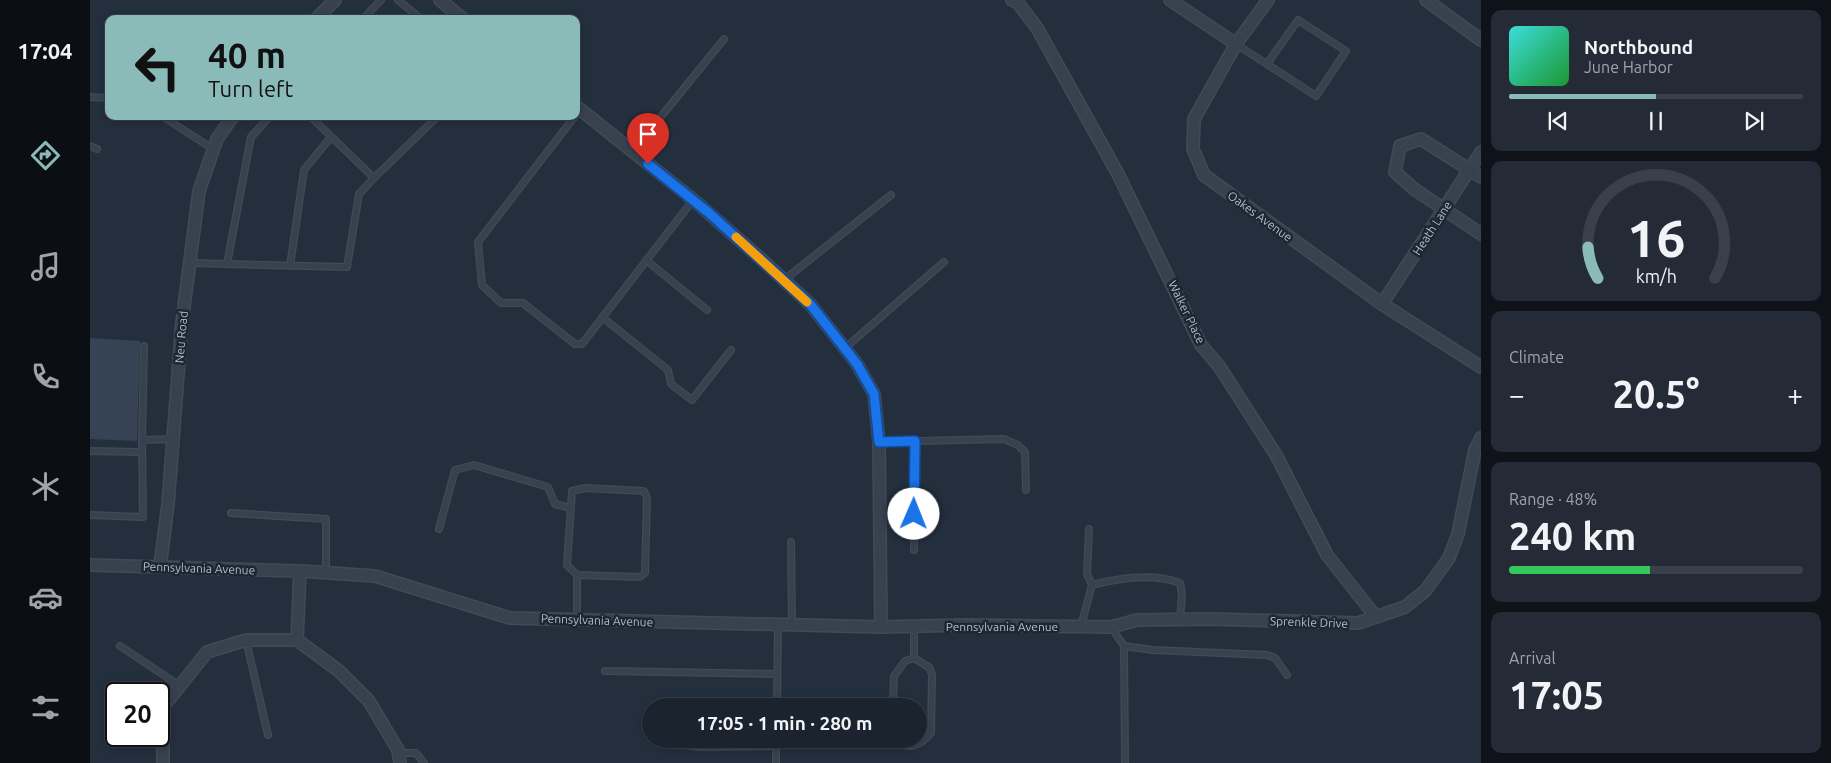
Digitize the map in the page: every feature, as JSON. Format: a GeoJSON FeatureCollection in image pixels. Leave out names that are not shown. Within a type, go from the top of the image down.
{"type":"FeatureCollection","features":[{"type":"Feature","properties":{"kind":"street"},"geometry":{"type":"LineString","coordinates":[[320,15],[335,0]]}},
{"type":"Feature","properties":{"kind":"street"},"geometry":{"type":"LineString","coordinates":[[440,0],[458,15]]}},
{"type":"Feature","properties":{"kind":"street","name":"Walker Place"},"geometry":{"type":"LineString","coordinates":[[1012,0],[1018,3],[1037,28],[1118,174],[1202,344],[1219,366],[1276,455],[1327,555],[1376,617]]}},
{"type":"Feature","properties":{"kind":"street"},"geometry":{"type":"LineString","coordinates":[[1170,0],[1236,44]]}},
{"type":"Feature","properties":{"kind":"street","name":"Oakes Avenue"},"geometry":{"type":"LineString","coordinates":[[1268,0],[1236,44],[1194,119],[1193,149],[1204,175],[1382,304],[1481,367]]}},
{"type":"Feature","properties":{"kind":"street"},"geometry":{"type":"LineString","coordinates":[[1426,0],[1481,40]]}},
{"type":"Feature","properties":{"kind":"street"},"geometry":{"type":"LineString","coordinates":[[580,114],[634,151],[784,280],[810,304],[857,364],[874,394],[879,442],[880,627]]}},
{"type":"Feature","properties":{"kind":"street","name":"Neu Road"},"geometry":{"type":"LineString","coordinates":[[160,566],[173,439],[182,322],[199,191],[216,139],[230,120]]}},
{"type":"Feature","properties":{"kind":"street"},"geometry":{"type":"LineString","coordinates":[[1481,177],[1421,138],[1400,146],[1395,172],[1414,189],[1481,234]]}},
{"type":"Feature","properties":{"kind":"street","name":"Heath Lane"},"geometry":{"type":"LineString","coordinates":[[1382,304],[1481,152]]}},
{"type":"Feature","properties":{"kind":"street","name":"Sprenkle Drive"},"geometry":{"type":"LineString","coordinates":[[1111,627],[1138,620],[1180,619],[1358,623],[1405,607],[1425,591],[1449,558],[1458,534],[1481,438]]}},
{"type":"Feature","properties":{"kind":"street","name":"Pennsylvania Avenue"},"geometry":{"type":"LineString","coordinates":[[90,565],[300,571],[375,576],[510,618],[880,627],[965,625],[1111,627]]}},
{"type":"Feature","properties":{"kind":"street"},"geometry":{"type":"LineString","coordinates":[[297,640],[300,571]]}},
{"type":"Feature","properties":{"kind":"street"},"geometry":{"type":"LineString","coordinates":[[163,763],[163,707],[207,652],[246,640],[297,640],[339,671],[369,701],[399,758]]}},
{"type":"Feature","properties":{"kind":"lane"},"geometry":{"type":"LineString","coordinates":[[367,15],[381,0]]}},
{"type":"Feature","properties":{"kind":"lane"},"geometry":{"type":"LineString","coordinates":[[398,0],[416,15]]}},
{"type":"Feature","properties":{"kind":"lane"},"geometry":{"type":"LineString","coordinates":[[1236,44],[1316,96],[1346,51],[1298,20],[1267,64]]}},
{"type":"Feature","properties":{"kind":"lane"},"geometry":{"type":"LineString","coordinates":[[634,151],[724,39]]}},
{"type":"Feature","properties":{"kind":"lane"},"geometry":{"type":"LineString","coordinates":[[90,97],[105,98]]}},
{"type":"Feature","properties":{"kind":"lane"},"geometry":{"type":"LineString","coordinates":[[168,120],[213,149]]}},
{"type":"Feature","properties":{"kind":"lane"},"geometry":{"type":"LineString","coordinates":[[227,264],[251,137],[266,120]]}},
{"type":"Feature","properties":{"kind":"lane"},"geometry":{"type":"LineString","coordinates":[[314,120],[374,178]]}},
{"type":"Feature","properties":{"kind":"lane"},"geometry":{"type":"LineString","coordinates":[[190,262],[347,267],[359,194],[434,120]]}},
{"type":"Feature","properties":{"kind":"lane"},"geometry":{"type":"LineString","coordinates":[[571,120],[478,242],[482,285],[501,302],[523,303],[574,344],[582,344],[693,200]]}},
{"type":"Feature","properties":{"kind":"lane"},"geometry":{"type":"LineString","coordinates":[[290,266],[304,170],[330,137]]}},
{"type":"Feature","properties":{"kind":"lane"},"geometry":{"type":"LineString","coordinates":[[90,146],[97,149]]}},
{"type":"Feature","properties":{"kind":"lane"},"geometry":{"type":"LineString","coordinates":[[784,280],[891,195]]}},
{"type":"Feature","properties":{"kind":"lane"},"geometry":{"type":"LineString","coordinates":[[646,260],[707,310]]}},
{"type":"Feature","properties":{"kind":"lane"},"geometry":{"type":"LineString","coordinates":[[845,348],[944,262]]}},
{"type":"Feature","properties":{"kind":"lane"},"geometry":{"type":"LineString","coordinates":[[602,317],[668,370],[672,384],[692,400],[731,350]]}},
{"type":"Feature","properties":{"kind":"lane"},"geometry":{"type":"LineString","coordinates":[[90,515],[143,517],[141,452],[144,346]]}},
{"type":"Feature","properties":{"kind":"lane"},"geometry":{"type":"LineString","coordinates":[[142,440],[173,439]]}},
{"type":"Feature","properties":{"kind":"lane"},"geometry":{"type":"LineString","coordinates":[[879,442],[1004,439],[1018,445],[1025,452],[1026,490]]}},
{"type":"Feature","properties":{"kind":"lane"},"geometry":{"type":"LineString","coordinates":[[914,550],[915,441]]}},
{"type":"Feature","properties":{"kind":"lane"},"geometry":{"type":"LineString","coordinates":[[90,451],[141,452]]}},
{"type":"Feature","properties":{"kind":"lane"},"geometry":{"type":"LineString","coordinates":[[439,529],[455,470],[474,465],[548,487],[554,504],[571,508]]}},
{"type":"Feature","properties":{"kind":"lane"},"geometry":{"type":"LineString","coordinates":[[585,488],[644,490],[647,498],[645,573],[640,577],[577,575],[567,565],[572,491],[585,488]]}},
{"type":"Feature","properties":{"kind":"lane"},"geometry":{"type":"LineString","coordinates":[[231,512],[326,519],[326,573]]}},
{"type":"Feature","properties":{"kind":"lane"},"geometry":{"type":"LineString","coordinates":[[1081,626],[1092,585],[1087,574],[1089,529]]}},
{"type":"Feature","properties":{"kind":"lane"},"geometry":{"type":"LineString","coordinates":[[791,542],[792,625]]}},
{"type":"Feature","properties":{"kind":"lane"},"geometry":{"type":"LineString","coordinates":[[577,575],[577,620]]}},
{"type":"Feature","properties":{"kind":"lane"},"geometry":{"type":"LineString","coordinates":[[1092,585],[1118,578],[1168,579],[1180,583],[1182,595],[1180,619]]}},
{"type":"Feature","properties":{"kind":"lane"},"geometry":{"type":"LineString","coordinates":[[777,698],[778,625]]}},
{"type":"Feature","properties":{"kind":"lane"},"geometry":{"type":"LineString","coordinates":[[914,627],[914,658]]}},
{"type":"Feature","properties":{"kind":"lane"},"geometry":{"type":"LineString","coordinates":[[1111,627],[1124,646],[1125,762]]}},
{"type":"Feature","properties":{"kind":"lane"},"geometry":{"type":"LineString","coordinates":[[246,640],[268,735]]}},
{"type":"Feature","properties":{"kind":"lane"},"geometry":{"type":"LineString","coordinates":[[120,646],[180,686]]}},
{"type":"Feature","properties":{"kind":"lane"},"geometry":{"type":"LineString","coordinates":[[1124,646],[1153,650],[1267,655],[1275,658],[1287,675]]}},
{"type":"Feature","properties":{"kind":"lane"},"geometry":{"type":"LineString","coordinates":[[893,698],[896,669],[905,661],[914,658]]}},
{"type":"Feature","properties":{"kind":"lane"},"geometry":{"type":"LineString","coordinates":[[914,658],[930,668],[932,675],[930,734],[927,737]]}},
{"type":"Feature","properties":{"kind":"lane"},"geometry":{"type":"LineString","coordinates":[[605,672],[777,674]]}},
{"type":"Feature","properties":{"kind":"lane"},"geometry":{"type":"LineString","coordinates":[[776,748],[776,763]]}},
{"type":"Feature","properties":{"kind":"lane"},"geometry":{"type":"LineString","coordinates":[[399,758],[416,753],[424,763]]}},
{"type":"Feature","properties":{"kind":"building"},"geometry":{"type":"Polygon","coordinates":[[[90,338],[140,341],[137,441],[90,439],[90,338]]]}},
{"type":"Feature","properties":{"kind":"slow traffic"},"geometry":{"type":"LineString","coordinates":[[736,237],[807,302]]}},
{"type":"Feature","properties":{"kind":"route"},"geometry":{"type":"LineString","coordinates":[[648,164],[709,213],[810,304],[857,364],[874,394],[879,442],[915,441],[914,514]]}}]}
